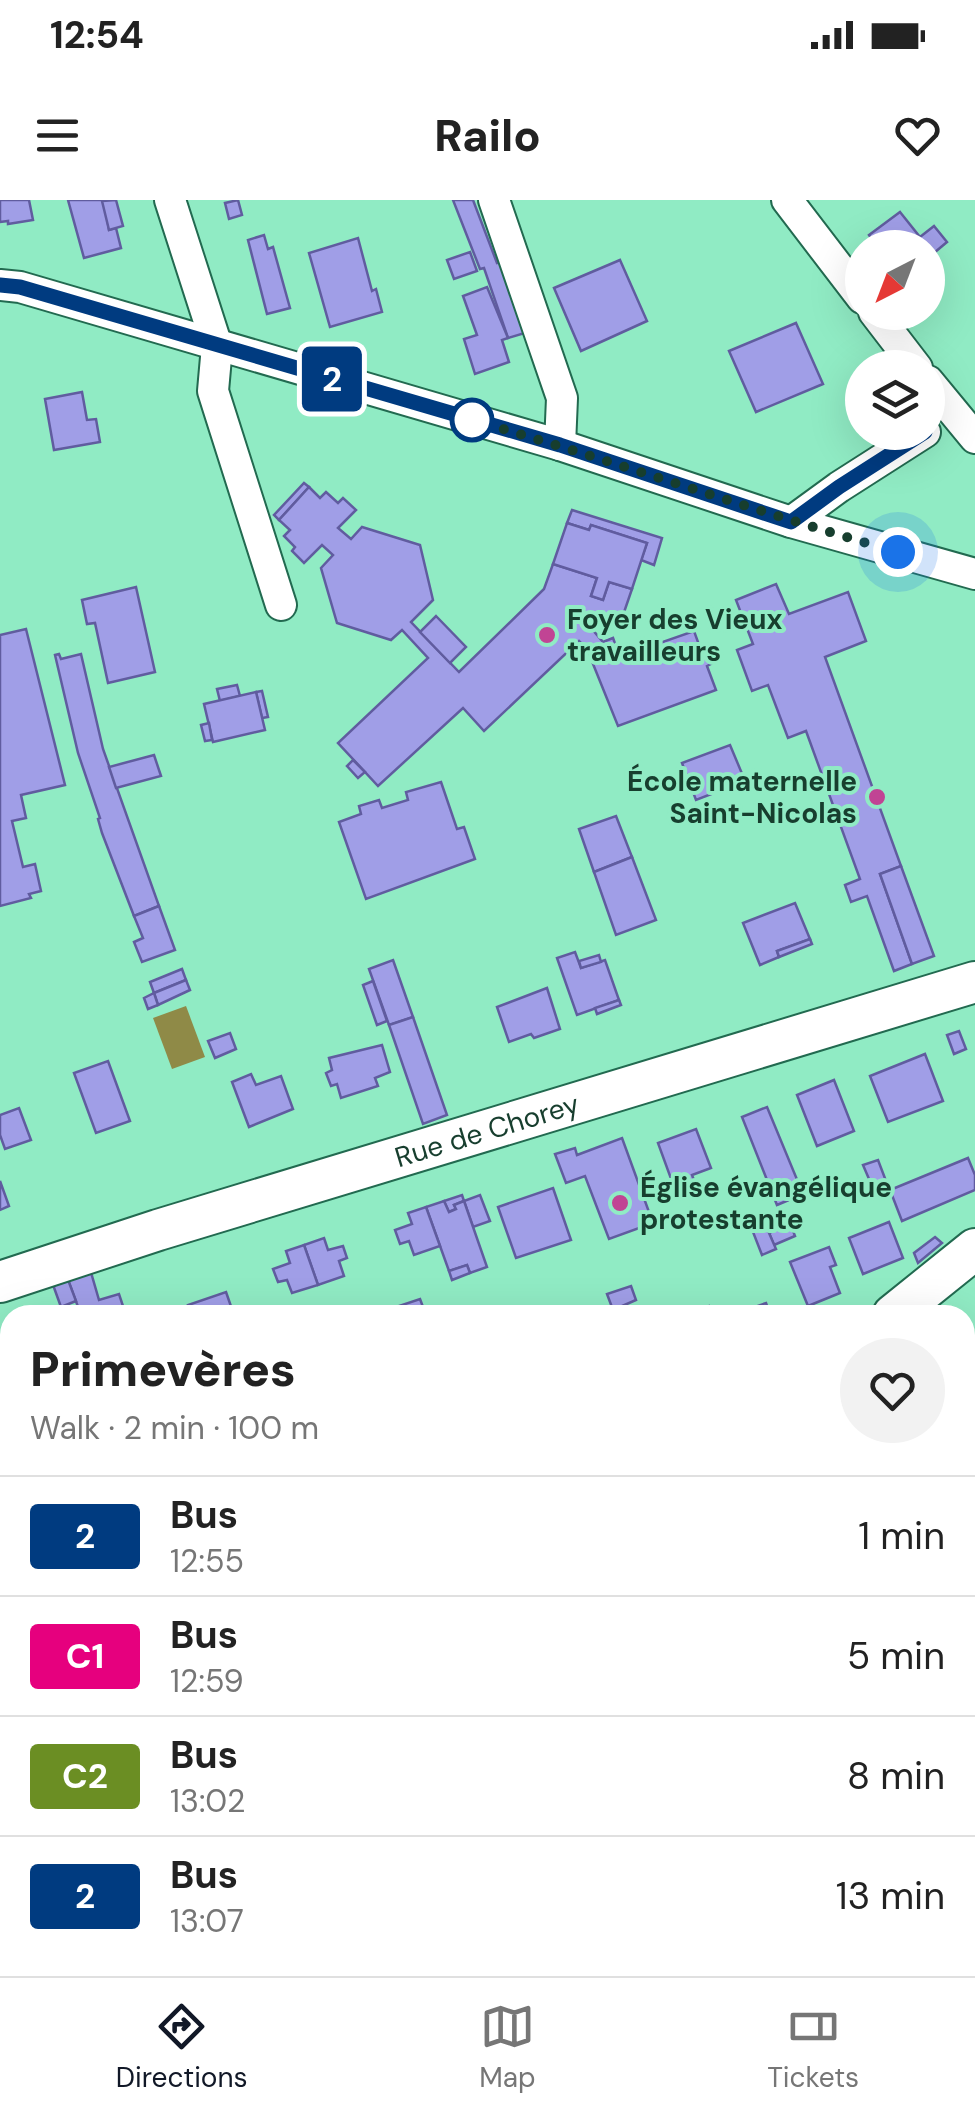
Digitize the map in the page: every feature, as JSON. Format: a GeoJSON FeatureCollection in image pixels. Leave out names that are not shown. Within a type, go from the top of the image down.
{"type":"FeatureCollection","features":[{"type":"Feature","properties":{"kind":"street"},"geometry":{"type":"LineString","coordinates":[[170,200],[216,346],[213,390],[281,605]]}},
{"type":"Feature","properties":{"kind":"street"},"geometry":{"type":"LineString","coordinates":[[494,200],[562,398],[560,445]]}},
{"type":"Feature","properties":{"kind":"street"},"geometry":{"type":"LineString","coordinates":[[787,200],[845,276]]}},
{"type":"Feature","properties":{"kind":"street"},"geometry":{"type":"LineString","coordinates":[[0,285],[20,287],[560,445],[791,522],[975,574]]}},
{"type":"Feature","properties":{"kind":"street"},"geometry":{"type":"LineString","coordinates":[[888,330],[903,350]]}},
{"type":"Feature","properties":{"kind":"street"},"geometry":{"type":"LineString","coordinates":[[945,429],[975,438]]}},
{"type":"Feature","properties":{"kind":"street"},"geometry":{"type":"LineString","coordinates":[[791,522],[897,450]]}},
{"type":"Feature","properties":{"kind":"street","name":"Rue de Chorey"},"geometry":{"type":"LineString","coordinates":[[0,1282],[158,1230],[975,982]]}},
{"type":"Feature","properties":{"kind":"street"},"geometry":{"type":"LineString","coordinates":[[905,1305],[975,1248]]}},
{"type":"Feature","properties":{"kind":"shaded area"},"geometry":{"type":"Polygon","coordinates":[[[186,1006],[205,1057],[172,1069],[153,1018],[186,1006]]]}},
{"type":"Feature","properties":{"kind":"building"},"geometry":{"type":"Polygon","coordinates":[[[0,200],[29,200],[33,220],[0,222],[0,200]]]}},
{"type":"Feature","properties":{"kind":"building"},"geometry":{"type":"Polygon","coordinates":[[[68,200],[104,200],[109,230],[116,228],[121,248],[84,258],[68,200]]]}},
{"type":"Feature","properties":{"kind":"building"},"geometry":{"type":"Polygon","coordinates":[[[116,200],[123,226],[109,230],[102,201],[116,200]]]}},
{"type":"Feature","properties":{"kind":"building"},"geometry":{"type":"Polygon","coordinates":[[[238,200],[242,215],[229,219],[225,203],[238,200]]]}},
{"type":"Feature","properties":{"kind":"building"},"geometry":{"type":"Polygon","coordinates":[[[453,200],[473,200],[497,263],[501,262],[525,333],[508,338],[484,268],[480,269],[453,200]]]}},
{"type":"Feature","properties":{"kind":"building"},"geometry":{"type":"Polygon","coordinates":[[[900,212],[914,230],[876,230],[900,212]]]}},
{"type":"Feature","properties":{"kind":"building"},"geometry":{"type":"Polygon","coordinates":[[[264,235],[268,249],[273,247],[290,308],[267,314],[248,240],[264,235]]]}},
{"type":"Feature","properties":{"kind":"building"},"geometry":{"type":"Polygon","coordinates":[[[358,238],[372,291],[376,289],[382,312],[330,327],[309,253],[358,238]]]}},
{"type":"Feature","properties":{"kind":"building"},"geometry":{"type":"Polygon","coordinates":[[[470,252],[477,271],[454,279],[447,260],[470,252]]]}},
{"type":"Feature","properties":{"kind":"building"},"geometry":{"type":"Polygon","coordinates":[[[620,260],[647,321],[581,351],[554,288],[620,260]]]}},
{"type":"Feature","properties":{"kind":"building"},"geometry":{"type":"Polygon","coordinates":[[[487,287],[508,338],[502,340],[509,362],[475,374],[464,339],[477,335],[463,296],[487,287]]]}},
{"type":"Feature","properties":{"kind":"building"},"geometry":{"type":"Polygon","coordinates":[[[796,323],[823,384],[756,412],[729,351],[796,323]]]}},
{"type":"Feature","properties":{"kind":"building"},"geometry":{"type":"Polygon","coordinates":[[[82,392],[87,420],[96,419],[100,442],[54,450],[45,399],[82,392]]]}},
{"type":"Feature","properties":{"kind":"building"},"geometry":{"type":"Polygon","coordinates":[[[304,483],[309,487],[279,520],[274,515],[304,483]]]}},
{"type":"Feature","properties":{"kind":"building","name":"Foyer des Vieux travailleurs"},"geometry":{"type":"Polygon","coordinates":[[[309,487],[320,498],[326,492],[338,503],[343,498],[356,510],[338,528],[351,539],[362,527],[420,545],[433,600],[411,622],[459,672],[544,589],[553,564],[597,578],[591,596],[603,600],[609,582],[632,589],[620,624],[603,619],[592,629],[603,642],[613,638],[620,657],[694,631],[703,656],[709,654],[713,663],[707,666],[716,690],[618,726],[587,649],[579,641],[484,731],[463,708],[378,786],[338,743],[428,658],[402,630],[391,640],[337,623],[321,568],[333,555],[322,545],[304,563],[284,536],[290,530],[279,520],[309,487]]]}},
{"type":"Feature","properties":{"kind":"building"},"geometry":{"type":"Polygon","coordinates":[[[572,510],[662,538],[654,565],[641,560],[647,543],[591,525],[589,530],[567,523],[572,510]]]}},
{"type":"Feature","properties":{"kind":"building"},"geometry":{"type":"Polygon","coordinates":[[[567,523],[589,530],[591,525],[647,543],[632,589],[609,582],[603,600],[591,596],[597,578],[553,564],[567,523]]]}},
{"type":"Feature","properties":{"kind":"building"},"geometry":{"type":"Polygon","coordinates":[[[776,584],[789,614],[848,592],[866,641],[825,657],[901,866],[880,874],[912,964],[894,971],[867,896],[851,902],[845,885],[860,879],[806,731],[788,738],[768,685],[752,691],[737,650],[753,644],[736,600],[776,584]]]}},
{"type":"Feature","properties":{"kind":"building"},"geometry":{"type":"Polygon","coordinates":[[[136,587],[155,672],[108,683],[95,623],[87,624],[82,600],[136,587]]]}},
{"type":"Feature","properties":{"kind":"building"},"geometry":{"type":"Polygon","coordinates":[[[436,616],[466,647],[450,663],[420,632],[436,616]]]}},
{"type":"Feature","properties":{"kind":"building"},"geometry":{"type":"Polygon","coordinates":[[[26,629],[65,785],[21,795],[26,818],[12,821],[23,867],[35,864],[41,891],[29,894],[31,898],[0,906],[0,635],[26,629]]]}},
{"type":"Feature","properties":{"kind":"building"},"geometry":{"type":"Polygon","coordinates":[[[59,654],[61,659],[81,654],[103,749],[159,906],[134,916],[102,833],[78,753],[55,655],[59,654]]]}},
{"type":"Feature","properties":{"kind":"building"},"geometry":{"type":"Polygon","coordinates":[[[237,685],[240,696],[220,701],[217,689],[237,685]]]}},
{"type":"Feature","properties":{"kind":"building"},"geometry":{"type":"Polygon","coordinates":[[[262,691],[268,717],[262,718],[256,692],[262,691]]]}},
{"type":"Feature","properties":{"kind":"building"},"geometry":{"type":"Polygon","coordinates":[[[256,692],[265,730],[213,742],[204,704],[256,692]]]}},
{"type":"Feature","properties":{"kind":"building"},"geometry":{"type":"Polygon","coordinates":[[[209,723],[212,740],[205,741],[201,725],[209,723]]]}},
{"type":"Feature","properties":{"kind":"building"},"geometry":{"type":"Polygon","coordinates":[[[730,745],[743,776],[712,788],[714,793],[696,800],[682,763],[730,745]]]}},
{"type":"Feature","properties":{"kind":"building"},"geometry":{"type":"Polygon","coordinates":[[[154,755],[161,776],[116,788],[109,767],[154,755]]]}},
{"type":"Feature","properties":{"kind":"building"},"geometry":{"type":"Polygon","coordinates":[[[353,760],[365,772],[358,778],[347,766],[353,760]]]}},
{"type":"Feature","properties":{"kind":"building"},"geometry":{"type":"Polygon","coordinates":[[[441,782],[457,829],[464,827],[475,859],[366,899],[339,822],[361,814],[359,806],[379,800],[382,808],[408,800],[406,792],[441,782]]]}},
{"type":"Feature","properties":{"kind":"building"},"geometry":{"type":"Polygon","coordinates":[[[616,816],[632,857],[594,872],[579,829],[616,816]]]}},
{"type":"Feature","properties":{"kind":"building"},"geometry":{"type":"Polygon","coordinates":[[[632,857],[656,920],[616,935],[594,872],[632,857]]]}},
{"type":"Feature","properties":{"kind":"building"},"geometry":{"type":"Polygon","coordinates":[[[901,866],[934,956],[912,964],[880,874],[901,866]]]}},
{"type":"Feature","properties":{"kind":"building"},"geometry":{"type":"Polygon","coordinates":[[[795,903],[810,939],[777,951],[779,957],[760,965],[743,923],[795,903]]]}},
{"type":"Feature","properties":{"kind":"building"},"geometry":{"type":"Polygon","coordinates":[[[159,906],[175,950],[142,962],[134,942],[143,938],[134,916],[159,906]]]}},
{"type":"Feature","properties":{"kind":"building"},"geometry":{"type":"Polygon","coordinates":[[[810,939],[812,944],[779,957],[777,951],[810,939]]]}},
{"type":"Feature","properties":{"kind":"building"},"geometry":{"type":"Polygon","coordinates":[[[575,952],[581,968],[605,960],[619,1000],[577,1015],[557,958],[575,952]]]}},
{"type":"Feature","properties":{"kind":"building"},"geometry":{"type":"Polygon","coordinates":[[[599,955],[601,962],[581,968],[579,961],[599,955]]]}},
{"type":"Feature","properties":{"kind":"building"},"geometry":{"type":"Polygon","coordinates":[[[393,960],[413,1017],[389,1025],[369,969],[393,960]]]}},
{"type":"Feature","properties":{"kind":"building"},"geometry":{"type":"Polygon","coordinates":[[[182,969],[186,980],[154,993],[150,982],[182,969]]]}},
{"type":"Feature","properties":{"kind":"building"},"geometry":{"type":"Polygon","coordinates":[[[186,980],[190,990],[158,1005],[154,993],[186,980]]]}},
{"type":"Feature","properties":{"kind":"building"},"geometry":{"type":"Polygon","coordinates":[[[373,981],[387,1021],[377,1025],[363,985],[373,981]]]}},
{"type":"Feature","properties":{"kind":"building"},"geometry":{"type":"Polygon","coordinates":[[[547,988],[560,1029],[509,1042],[497,1007],[547,988]]]}},
{"type":"Feature","properties":{"kind":"building"},"geometry":{"type":"Polygon","coordinates":[[[154,993],[158,1005],[148,1009],[144,998],[154,993]]]}},
{"type":"Feature","properties":{"kind":"building"},"geometry":{"type":"Polygon","coordinates":[[[619,1000],[621,1005],[597,1014],[595,1008],[619,1000]]]}},
{"type":"Feature","properties":{"kind":"building"},"geometry":{"type":"Polygon","coordinates":[[[413,1017],[447,1115],[423,1124],[389,1025],[413,1017]]]}},
{"type":"Feature","properties":{"kind":"building"},"geometry":{"type":"Polygon","coordinates":[[[959,1031],[966,1049],[954,1054],[947,1035],[959,1031]]]}},
{"type":"Feature","properties":{"kind":"building"},"geometry":{"type":"Polygon","coordinates":[[[230,1033],[236,1049],[215,1058],[208,1041],[230,1033]]]}},
{"type":"Feature","properties":{"kind":"building"},"geometry":{"type":"Polygon","coordinates":[[[382,1045],[390,1072],[375,1078],[378,1086],[341,1098],[337,1084],[331,1086],[326,1073],[332,1070],[329,1058],[382,1045]]]}},
{"type":"Feature","properties":{"kind":"building"},"geometry":{"type":"Polygon","coordinates":[[[925,1054],[943,1101],[888,1122],[870,1076],[925,1054]]]}},
{"type":"Feature","properties":{"kind":"building"},"geometry":{"type":"Polygon","coordinates":[[[108,1061],[130,1121],[96,1133],[74,1073],[108,1061]]]}},
{"type":"Feature","properties":{"kind":"building"},"geometry":{"type":"Polygon","coordinates":[[[251,1074],[256,1085],[281,1076],[293,1109],[249,1127],[232,1082],[251,1074]]]}},
{"type":"Feature","properties":{"kind":"building"},"geometry":{"type":"Polygon","coordinates":[[[834,1080],[854,1131],[817,1146],[797,1095],[834,1080]]]}},
{"type":"Feature","properties":{"kind":"building"},"geometry":{"type":"Polygon","coordinates":[[[767,1107],[803,1194],[777,1205],[742,1117],[767,1107]]]}},
{"type":"Feature","properties":{"kind":"building"},"geometry":{"type":"Polygon","coordinates":[[[19,1108],[31,1140],[5,1149],[0,1115],[19,1108]]]}},
{"type":"Feature","properties":{"kind":"building"},"geometry":{"type":"Polygon","coordinates":[[[696,1129],[711,1168],[692,1175],[698,1191],[678,1198],[658,1143],[696,1129]]]}},
{"type":"Feature","properties":{"kind":"building","name":"Église évangélique protestante"},"geometry":{"type":"Polygon","coordinates":[[[622,1138],[653,1223],[609,1239],[585,1176],[566,1183],[555,1154],[575,1148],[577,1155],[622,1138]]]}},
{"type":"Feature","properties":{"kind":"building"},"geometry":{"type":"Polygon","coordinates":[[[968,1158],[975,1175],[975,1190],[902,1221],[890,1190],[968,1158]]]}},
{"type":"Feature","properties":{"kind":"building"},"geometry":{"type":"Polygon","coordinates":[[[878,1160],[886,1181],[872,1186],[863,1165],[878,1160]]]}},
{"type":"Feature","properties":{"kind":"building"},"geometry":{"type":"Polygon","coordinates":[[[0,1181],[9,1206],[0,1210],[0,1181]]]}},
{"type":"Feature","properties":{"kind":"building"},"geometry":{"type":"Polygon","coordinates":[[[553,1188],[571,1240],[516,1258],[498,1207],[553,1188]]]}},
{"type":"Feature","properties":{"kind":"building"},"geometry":{"type":"Polygon","coordinates":[[[462,1195],[464,1201],[449,1212],[444,1201],[462,1195]]]}},
{"type":"Feature","properties":{"kind":"building"},"geometry":{"type":"Polygon","coordinates":[[[480,1195],[490,1221],[473,1227],[464,1201],[480,1195]]]}},
{"type":"Feature","properties":{"kind":"building"},"geometry":{"type":"Polygon","coordinates":[[[444,1201],[449,1212],[464,1201],[487,1267],[470,1273],[467,1265],[449,1271],[426,1207],[444,1201]]]}},
{"type":"Feature","properties":{"kind":"building"},"geometry":{"type":"Polygon","coordinates":[[[426,1207],[440,1246],[414,1255],[409,1241],[400,1244],[395,1230],[412,1224],[408,1213],[426,1207]]]}},
{"type":"Feature","properties":{"kind":"building"},"geometry":{"type":"Polygon","coordinates":[[[889,1222],[903,1258],[863,1274],[849,1238],[889,1222]]]}},
{"type":"Feature","properties":{"kind":"building"},"geometry":{"type":"Polygon","coordinates":[[[790,1223],[795,1236],[774,1245],[769,1233],[790,1223]]]}},
{"type":"Feature","properties":{"kind":"building"},"geometry":{"type":"Polygon","coordinates":[[[766,1226],[776,1249],[762,1255],[753,1232],[766,1226]]]}},
{"type":"Feature","properties":{"kind":"building"},"geometry":{"type":"Polygon","coordinates":[[[935,1237],[942,1243],[918,1263],[914,1253],[935,1237]]]}},
{"type":"Feature","properties":{"kind":"building"},"geometry":{"type":"Polygon","coordinates":[[[324,1238],[328,1250],[343,1246],[347,1258],[339,1261],[344,1276],[318,1285],[304,1245],[324,1238]]]}},
{"type":"Feature","properties":{"kind":"building"},"geometry":{"type":"Polygon","coordinates":[[[304,1245],[318,1285],[292,1293],[287,1280],[278,1282],[273,1269],[290,1263],[286,1251],[304,1245]]]}},
{"type":"Feature","properties":{"kind":"building"},"geometry":{"type":"Polygon","coordinates":[[[829,1247],[836,1265],[830,1267],[840,1293],[808,1305],[790,1262],[829,1247]]]}},
{"type":"Feature","properties":{"kind":"building"},"geometry":{"type":"Polygon","coordinates":[[[467,1265],[470,1273],[452,1280],[449,1271],[467,1265]]]}},
{"type":"Feature","properties":{"kind":"building"},"geometry":{"type":"Polygon","coordinates":[[[90,1269],[99,1300],[119,1294],[123,1305],[77,1305],[67,1277],[90,1269]]]}},
{"type":"Feature","properties":{"kind":"building"},"geometry":{"type":"Polygon","coordinates":[[[67,1277],[76,1301],[60,1305],[52,1282],[67,1277]]]}},
{"type":"Feature","properties":{"kind":"building"},"geometry":{"type":"Polygon","coordinates":[[[631,1286],[636,1300],[611,1305],[607,1294],[631,1286]]]}},
{"type":"Feature","properties":{"kind":"building"},"geometry":{"type":"Polygon","coordinates":[[[226,1292],[231,1305],[188,1305],[226,1292]]]}},
{"type":"Feature","properties":{"kind":"bus line","name":"2"},"geometry":{"type":"LineString","coordinates":[[0,285],[20,287],[560,445],[791,522],[897,450]]}},
{"type":"Feature","properties":{"kind":"place","name":"Foyer des Vieux travailleurs"},"geometry":{"type":"Point","coordinates":[547,635]}},
{"type":"Feature","properties":{"kind":"place","name":"École maternelle Saint-Nicolas"},"geometry":{"type":"Point","coordinates":[877,797]}},
{"type":"Feature","properties":{"kind":"place","name":"Église évangélique protestante"},"geometry":{"type":"Point","coordinates":[620,1203]}},
{"type":"Feature","properties":{"kind":"route"},"geometry":{"type":"LineString","coordinates":[[472,420],[462,417],[898,552]]}}]}
